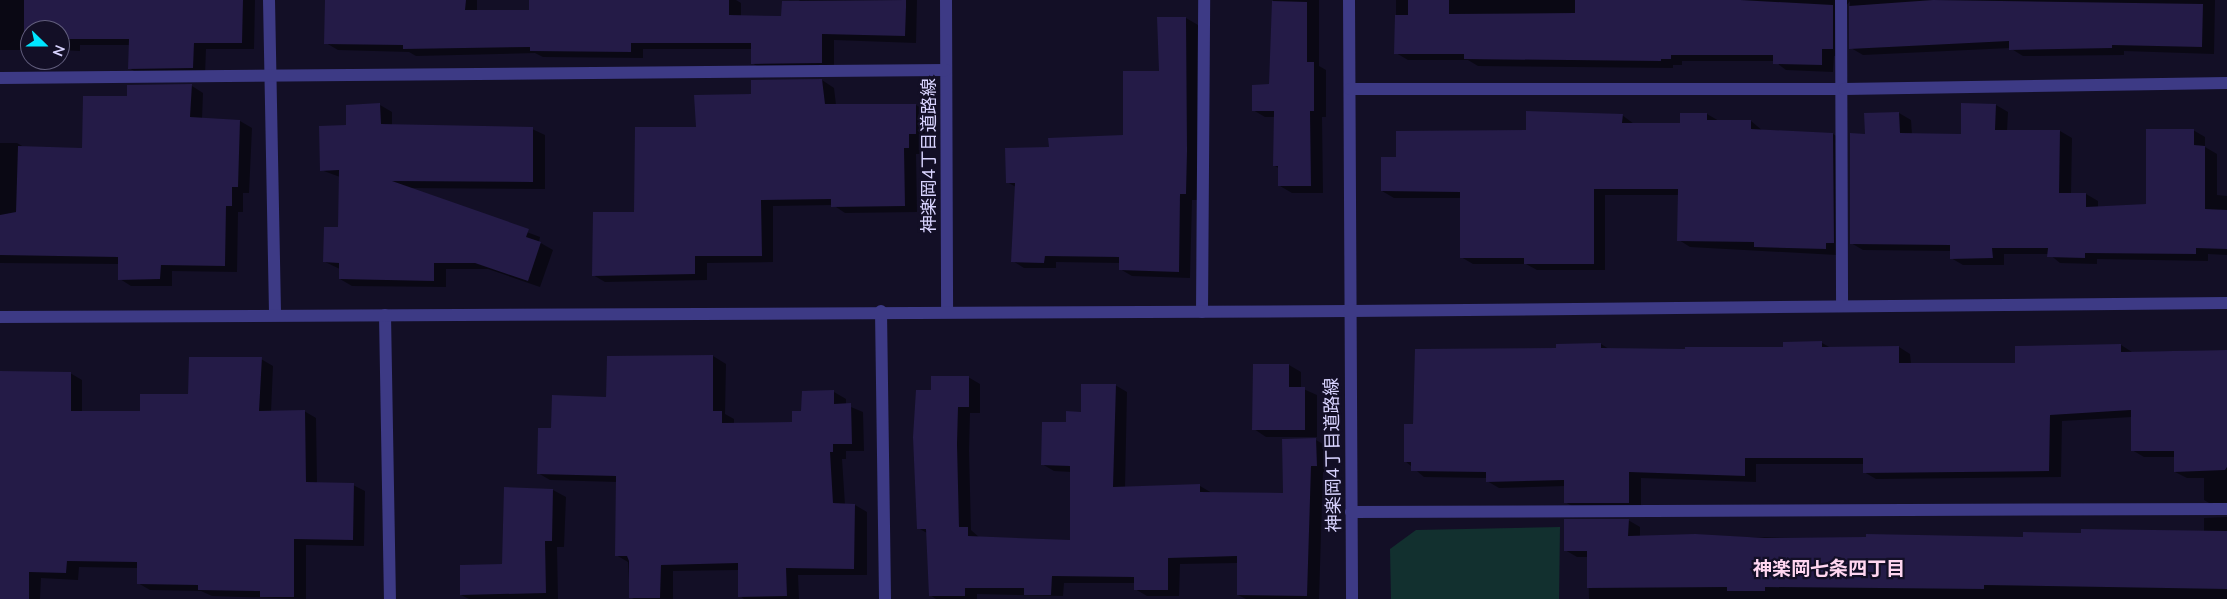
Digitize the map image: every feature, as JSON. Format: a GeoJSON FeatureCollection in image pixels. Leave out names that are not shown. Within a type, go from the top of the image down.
{"type":"FeatureCollection","features":[{"type":"Feature","properties":{"kind":"street"},"geometry":{"type":"LineString","coordinates":[[269,0],[275,314]]}},
{"type":"Feature","properties":{"kind":"street","name":"神楽岡4丁目道路線"},"geometry":{"type":"LineString","coordinates":[[946,0],[947,312]]}},
{"type":"Feature","properties":{"kind":"street"},"geometry":{"type":"LineString","coordinates":[[1202,312],[1204,0]]}},
{"type":"Feature","properties":{"kind":"street","name":"神楽岡4丁目道路線"},"geometry":{"type":"LineString","coordinates":[[1349,0],[1349,311],[1352,599]]}},
{"type":"Feature","properties":{"kind":"street"},"geometry":{"type":"LineString","coordinates":[[1841,0],[1844,89],[1842,306]]}},
{"type":"Feature","properties":{"kind":"street"},"geometry":{"type":"LineString","coordinates":[[0,78],[270,74],[946,70]]}},
{"type":"Feature","properties":{"kind":"street"},"geometry":{"type":"LineString","coordinates":[[1350,90],[1844,89],[2227,83]]}},
{"type":"Feature","properties":{"kind":"street"},"geometry":{"type":"LineString","coordinates":[[0,317],[275,314],[1202,312],[2227,303]]}},
{"type":"Feature","properties":{"kind":"street"},"geometry":{"type":"LineString","coordinates":[[881,312],[885,599]]}},
{"type":"Feature","properties":{"kind":"street"},"geometry":{"type":"LineString","coordinates":[[385,315],[390,599]]}},
{"type":"Feature","properties":{"kind":"street"},"geometry":{"type":"LineString","coordinates":[[1351,512],[2227,508]]}},
{"type":"Feature","properties":{"kind":"green space"},"geometry":{"type":"Polygon","coordinates":[[[1560,527],[1559,599],[1391,599],[1390,549],[1416,530],[1560,527]]]}},
{"type":"Feature","properties":{"kind":"building"},"geometry":{"type":"Polygon","coordinates":[[[24,0],[243,0],[242,43],[194,43],[193,68],[128,69],[129,39],[70,39],[70,20],[24,20],[24,0]]]}},
{"type":"Feature","properties":{"kind":"building"},"geometry":{"type":"Polygon","coordinates":[[[325,0],[466,0],[465,10],[529,10],[529,0],[729,0],[729,15],[781,16],[782,1],[906,0],[905,36],[822,34],[822,63],[751,64],[751,43],[631,43],[631,52],[530,51],[530,47],[403,49],[403,45],[324,44],[325,0]]]}},
{"type":"Feature","properties":{"kind":"building"},"geometry":{"type":"Polygon","coordinates":[[[1408,0],[1449,0],[1449,14],[1575,13],[1575,0],[1740,0],[1833,5],[1833,49],[1822,49],[1822,65],[1773,64],[1773,55],[1671,55],[1671,59],[1661,59],[1661,61],[1464,59],[1464,54],[1394,54],[1395,15],[1408,15],[1408,0]]]}},
{"type":"Feature","properties":{"kind":"building"},"geometry":{"type":"Polygon","coordinates":[[[1933,0],[2203,4],[2202,47],[2112,45],[2112,48],[2009,50],[2009,41],[1849,49],[1849,6],[1933,0]]]}},
{"type":"Feature","properties":{"kind":"building"},"geometry":{"type":"Polygon","coordinates":[[[1272,1],[1307,2],[1307,62],[1314,62],[1314,111],[1310,111],[1311,186],[1278,186],[1278,166],[1273,166],[1274,111],[1252,111],[1252,85],[1269,84],[1272,1]]]}},
{"type":"Feature","properties":{"kind":"building"},"geometry":{"type":"Polygon","coordinates":[[[1157,17],[1186,17],[1186,194],[1180,194],[1179,272],[1119,270],[1119,257],[1045,256],[1044,263],[1011,262],[1015,183],[1006,183],[1005,148],[1049,147],[1048,138],[1123,135],[1123,71],[1159,71],[1157,17]]]}},
{"type":"Feature","properties":{"kind":"building"},"geometry":{"type":"Polygon","coordinates":[[[822,79],[825,104],[916,104],[916,134],[909,134],[909,148],[904,148],[905,206],[831,207],[831,199],[761,200],[762,256],[695,256],[695,274],[592,276],[593,212],[634,212],[635,127],[696,127],[694,95],[751,94],[751,80],[822,79]]]}},
{"type":"Feature","properties":{"kind":"building"},"geometry":{"type":"Polygon","coordinates":[[[192,84],[190,117],[240,120],[238,187],[232,187],[232,206],[226,206],[225,266],[161,265],[160,279],[118,280],[118,257],[0,255],[0,215],[16,212],[18,146],[82,148],[83,96],[127,96],[127,85],[192,84]]]}},
{"type":"Feature","properties":{"kind":"building"},"geometry":{"type":"Polygon","coordinates":[[[380,103],[381,124],[533,127],[533,182],[392,181],[529,229],[526,237],[541,242],[528,281],[475,263],[434,263],[434,281],[339,279],[339,263],[323,262],[324,227],[338,227],[339,170],[320,171],[319,126],[346,125],[346,105],[380,103]]]}},
{"type":"Feature","properties":{"kind":"building"},"geometry":{"type":"Polygon","coordinates":[[[1961,103],[1996,104],[1995,130],[2060,130],[2059,193],[2086,193],[2086,207],[2146,204],[2146,129],[2194,129],[2194,145],[2205,146],[2205,209],[2227,210],[2227,249],[2196,248],[2196,254],[2085,253],[2085,258],[2047,257],[2048,248],[1992,248],[1993,258],[1950,259],[1950,245],[1850,244],[1850,133],[1865,134],[1864,113],[1899,112],[1900,133],[1961,134],[1961,103]]]}},
{"type":"Feature","properties":{"kind":"building"},"geometry":{"type":"Polygon","coordinates":[[[1526,111],[1623,114],[1622,123],[1680,123],[1680,113],[1707,113],[1707,120],[1751,120],[1751,129],[1833,133],[1834,243],[1826,243],[1826,249],[1754,247],[1754,242],[1677,241],[1678,189],[1594,189],[1594,264],[1524,264],[1524,258],[1460,258],[1460,192],[1381,191],[1381,157],[1396,157],[1396,131],[1526,130],[1526,111]]]}},
{"type":"Feature","properties":{"kind":"building"},"geometry":{"type":"Polygon","coordinates":[[[1822,341],[1822,347],[1899,346],[1899,363],[2015,363],[2015,346],[2121,344],[2121,352],[2227,350],[2227,467],[2225,470],[2174,472],[2174,451],[2131,451],[2131,410],[2050,415],[2049,471],[1863,473],[1863,458],[1745,458],[1745,476],[1629,472],[1629,503],[1564,503],[1564,480],[1486,482],[1486,472],[1411,471],[1411,462],[1404,462],[1404,424],[1413,424],[1415,349],[1556,348],[1556,344],[1601,343],[1601,348],[1685,349],[1685,347],[1783,347],[1783,342],[1822,341]]]}},
{"type":"Feature","properties":{"kind":"building"},"geometry":{"type":"Polygon","coordinates":[[[713,355],[713,411],[722,411],[722,423],[792,422],[792,411],[801,411],[802,391],[834,390],[834,404],[851,403],[852,444],[833,444],[833,452],[830,452],[833,503],[855,504],[854,569],[786,568],[787,596],[738,597],[738,563],[661,565],[660,598],[629,598],[629,561],[627,556],[615,556],[616,476],[537,474],[538,428],[551,428],[552,395],[606,397],[607,356],[713,355]]]}},
{"type":"Feature","properties":{"kind":"building"},"geometry":{"type":"Polygon","coordinates":[[[189,357],[262,357],[259,411],[305,410],[306,482],[354,483],[353,540],[294,539],[294,597],[260,597],[260,591],[198,590],[198,585],[137,584],[137,562],[67,561],[66,573],[29,572],[29,599],[0,599],[0,371],[71,372],[71,411],[140,411],[140,394],[188,394],[189,357]]]}},
{"type":"Feature","properties":{"kind":"building"},"geometry":{"type":"Polygon","coordinates":[[[1253,364],[1289,364],[1289,387],[1305,387],[1305,430],[1252,430],[1253,364]]]}},
{"type":"Feature","properties":{"kind":"building"},"geometry":{"type":"Polygon","coordinates":[[[931,376],[969,376],[969,407],[958,407],[957,444],[959,527],[968,527],[968,536],[1070,540],[1070,466],[1041,465],[1042,422],[1066,422],[1066,411],[1081,412],[1081,384],[1116,384],[1113,487],[1200,484],[1200,492],[1283,493],[1282,439],[1316,438],[1317,466],[1311,466],[1307,596],[1237,595],[1237,556],[1168,558],[1168,590],[1134,590],[1134,577],[1052,576],[1051,595],[1024,595],[1024,588],[965,588],[965,596],[929,596],[926,529],[917,529],[913,437],[916,390],[931,390],[931,376]]]}},
{"type":"Feature","properties":{"kind":"building"},"geometry":{"type":"Polygon","coordinates":[[[504,487],[553,489],[552,541],[545,541],[546,593],[460,595],[460,565],[502,564],[504,487]]]}},
{"type":"Feature","properties":{"kind":"building"},"geometry":{"type":"Polygon","coordinates":[[[1564,519],[1629,519],[1628,536],[1695,534],[1765,538],[1866,537],[1866,534],[2023,537],[2023,532],[2081,533],[2081,529],[2227,531],[2227,589],[1984,585],[1984,589],[1765,587],[1765,591],[1727,591],[1727,587],[1587,588],[1587,551],[1564,551],[1564,519]]]}},
{"type":"Feature","properties":{"kind":"district","name":"神楽岡七条四丁目"},"geometry":{"type":"Point","coordinates":[1829,570]}}]}
